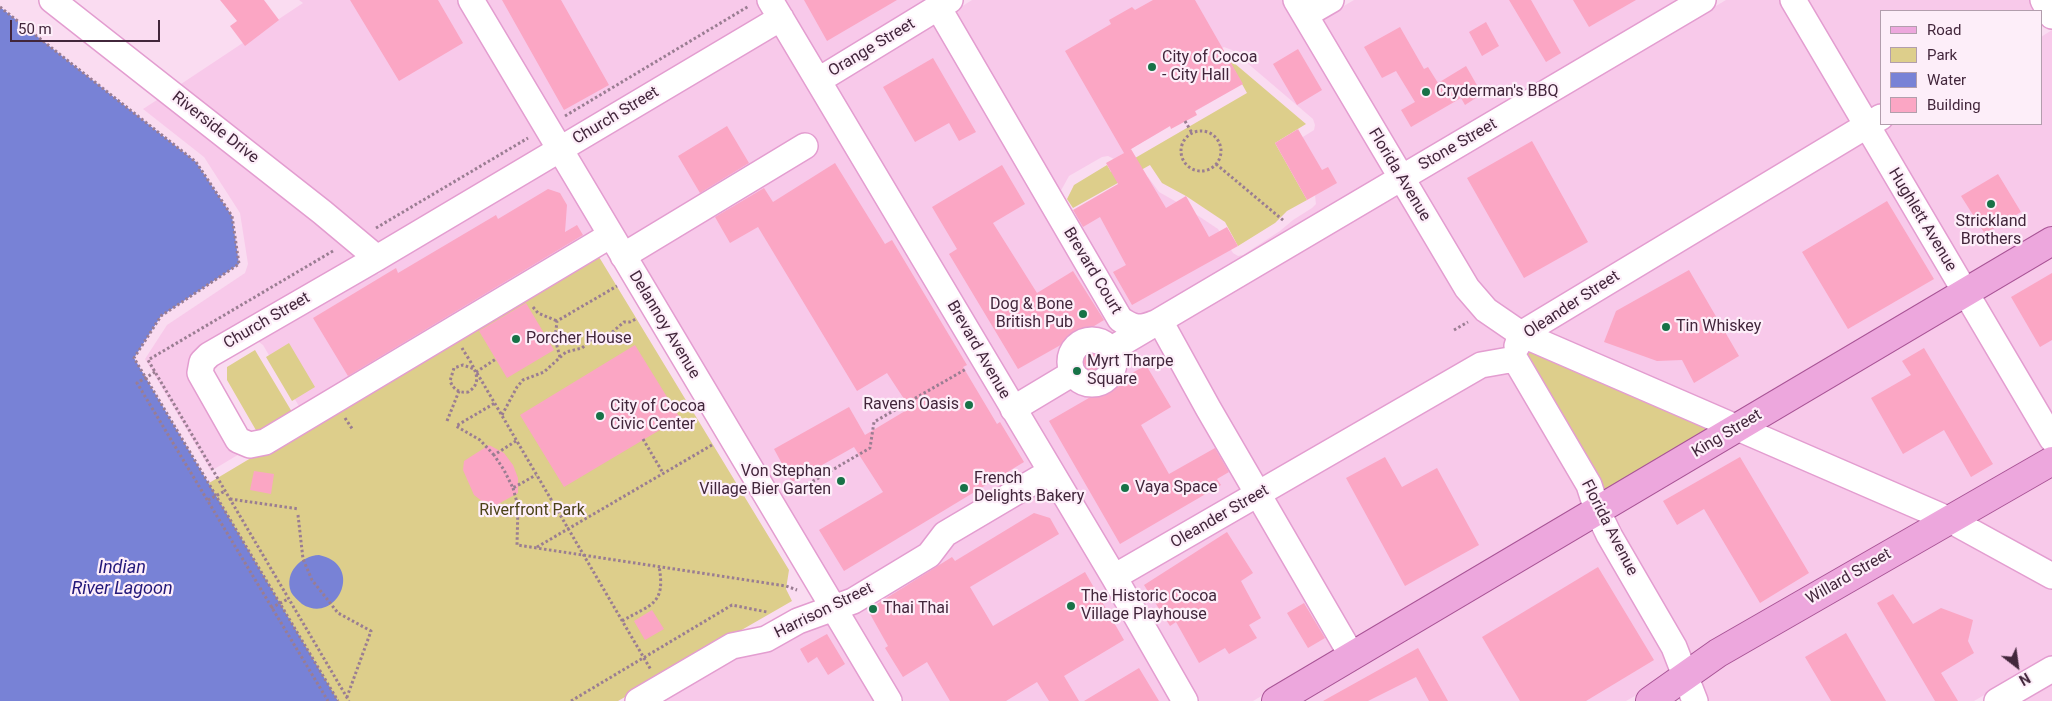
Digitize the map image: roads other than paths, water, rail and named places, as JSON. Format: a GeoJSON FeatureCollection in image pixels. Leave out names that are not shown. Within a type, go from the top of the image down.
{"type":"FeatureCollection","features":[{"type":"Feature","properties":{"kind":"main road","name":"King Street"},"geometry":{"type":"LineString","coordinates":[[1276,701],[2052,241]]}},
{"type":"Feature","properties":{"kind":"main road","name":"Willard Street"},"geometry":{"type":"LineString","coordinates":[[1650,701],[1718,653],[2052,461]]}},
{"type":"Feature","properties":{"kind":"street","name":"Riverside Drive"},"geometry":{"type":"LineString","coordinates":[[52,0],[322,212],[377,258]]}},
{"type":"Feature","properties":{"kind":"street","name":"Delannoy Avenue"},"geometry":{"type":"LineString","coordinates":[[471,0],[889,701]]}},
{"type":"Feature","properties":{"kind":"street"},"geometry":{"type":"LineString","coordinates":[[1300,8],[1330,0]]}},
{"type":"Feature","properties":{"kind":"street","name":"Stone Street"},"geometry":{"type":"LineString","coordinates":[[1160,321],[1703,0]]}},
{"type":"Feature","properties":{"kind":"street","name":"Hughlett Avenue"},"geometry":{"type":"LineString","coordinates":[[1793,0],[1874,121],[1965,293],[2052,439]]}},
{"type":"Feature","properties":{"kind":"street"},"geometry":{"type":"LineString","coordinates":[[2043,0],[2052,16]]}},
{"type":"Feature","properties":{"kind":"street","name":"Orange Street"},"geometry":{"type":"LineString","coordinates":[[819,80],[944,4]]}},
{"type":"Feature","properties":{"kind":"street","name":"Brevard Court"},"geometry":{"type":"LineString","coordinates":[[944,4],[1120,320],[1132,327],[1145,327],[1160,321]]}},
{"type":"Feature","properties":{"kind":"street","name":"Florida Avenue"},"geometry":{"type":"LineString","coordinates":[[1300,8],[1467,288],[1486,310],[1521,334],[1950,520],[2052,576]]}},
{"type":"Feature","properties":{"kind":"street","name":"Church Street"},"geometry":{"type":"LineString","coordinates":[[776,9],[560,150],[209,355],[202,362],[200,373],[238,440],[250,445],[265,442],[617,246],[805,146]]}},
{"type":"Feature","properties":{"kind":"street","name":"Brevard Avenue"},"geometry":{"type":"LineString","coordinates":[[776,9],[1114,577],[1185,701]]}},
{"type":"Feature","properties":{"kind":"street","name":"Oleander Street"},"geometry":{"type":"LineString","coordinates":[[1114,577],[1481,365],[1516,358],[1521,334],[1874,121]]}},
{"type":"Feature","properties":{"kind":"street"},"geometry":{"type":"LineString","coordinates":[[1013,409],[1074,373],[1078,379],[1091,384],[1104,380],[1113,369],[1113,355],[1110,350],[1160,321],[1352,656]]}},
{"type":"Feature","properties":{"kind":"street","name":"Florida Avenue"},"geometry":{"type":"LineString","coordinates":[[1516,358],[1589,485],[1597,510],[1609,535],[1674,647],[1695,701]]}},
{"type":"Feature","properties":{"kind":"street","name":"Harrison Street"},"geometry":{"type":"LineString","coordinates":[[638,701],[732,646],[766,640],[798,621],[853,601],[929,555],[945,534],[1050,472]]}},
{"type":"Feature","properties":{"kind":"street"},"geometry":{"type":"LineString","coordinates":[[1997,701],[2052,669]]}},
{"type":"Feature","properties":{"kind":"water","name":"Indian River Lagoon"},"geometry":{"type":"Polygon","coordinates":[[[0,7],[196,162],[232,216],[239,264],[161,316],[134,358],[338,701],[0,701],[0,7]]]}},
{"type":"Feature","properties":{"kind":"water"},"geometry":{"type":"Polygon","coordinates":[[[319,555],[333,561],[341,570],[343,581],[341,592],[335,601],[326,607],[314,609],[302,604],[293,595],[289,585],[292,572],[300,562],[306,558],[319,555]]]}},
{"type":"Feature","properties":{"kind":"place","name":"City of Cocoa - City Hall"},"geometry":{"type":"Point","coordinates":[1152,67]}},
{"type":"Feature","properties":{"kind":"place","name":"Cryderman's BBQ"},"geometry":{"type":"Point","coordinates":[1426,92]}},
{"type":"Feature","properties":{"kind":"place","name":"Strickland Brothers"},"geometry":{"type":"Point","coordinates":[1991,204]}},
{"type":"Feature","properties":{"kind":"place","name":"Dog & Bone British Pub"},"geometry":{"type":"Point","coordinates":[1083,314]}},
{"type":"Feature","properties":{"kind":"place","name":"Tin Whiskey"},"geometry":{"type":"Point","coordinates":[1666,327]}},
{"type":"Feature","properties":{"kind":"place","name":"Porcher House"},"geometry":{"type":"Point","coordinates":[516,339]}},
{"type":"Feature","properties":{"kind":"place","name":"Myrt Tharpe Square"},"geometry":{"type":"Point","coordinates":[1077,371]}},
{"type":"Feature","properties":{"kind":"place","name":"Ravens Oasis"},"geometry":{"type":"Point","coordinates":[969,405]}},
{"type":"Feature","properties":{"kind":"place","name":"City of Cocoa Civic Center"},"geometry":{"type":"Point","coordinates":[600,416]}},
{"type":"Feature","properties":{"kind":"place","name":"Von Stephan Village Bier Garten"},"geometry":{"type":"Point","coordinates":[841,481]}},
{"type":"Feature","properties":{"kind":"place","name":"French Delights Bakery"},"geometry":{"type":"Point","coordinates":[964,488]}},
{"type":"Feature","properties":{"kind":"place","name":"Vaya Space"},"geometry":{"type":"Point","coordinates":[1125,488]}},
{"type":"Feature","properties":{"kind":"place","name":"The Historic Cocoa Village Playhouse"},"geometry":{"type":"Point","coordinates":[1071,606]}},
{"type":"Feature","properties":{"kind":"place","name":"Thai Thai"},"geometry":{"type":"Point","coordinates":[873,609]}},
{"type":"Feature","properties":{"kind":"park label","name":"Riverfront Park"},"geometry":{"type":"Point","coordinates":[532,511]}}]}
